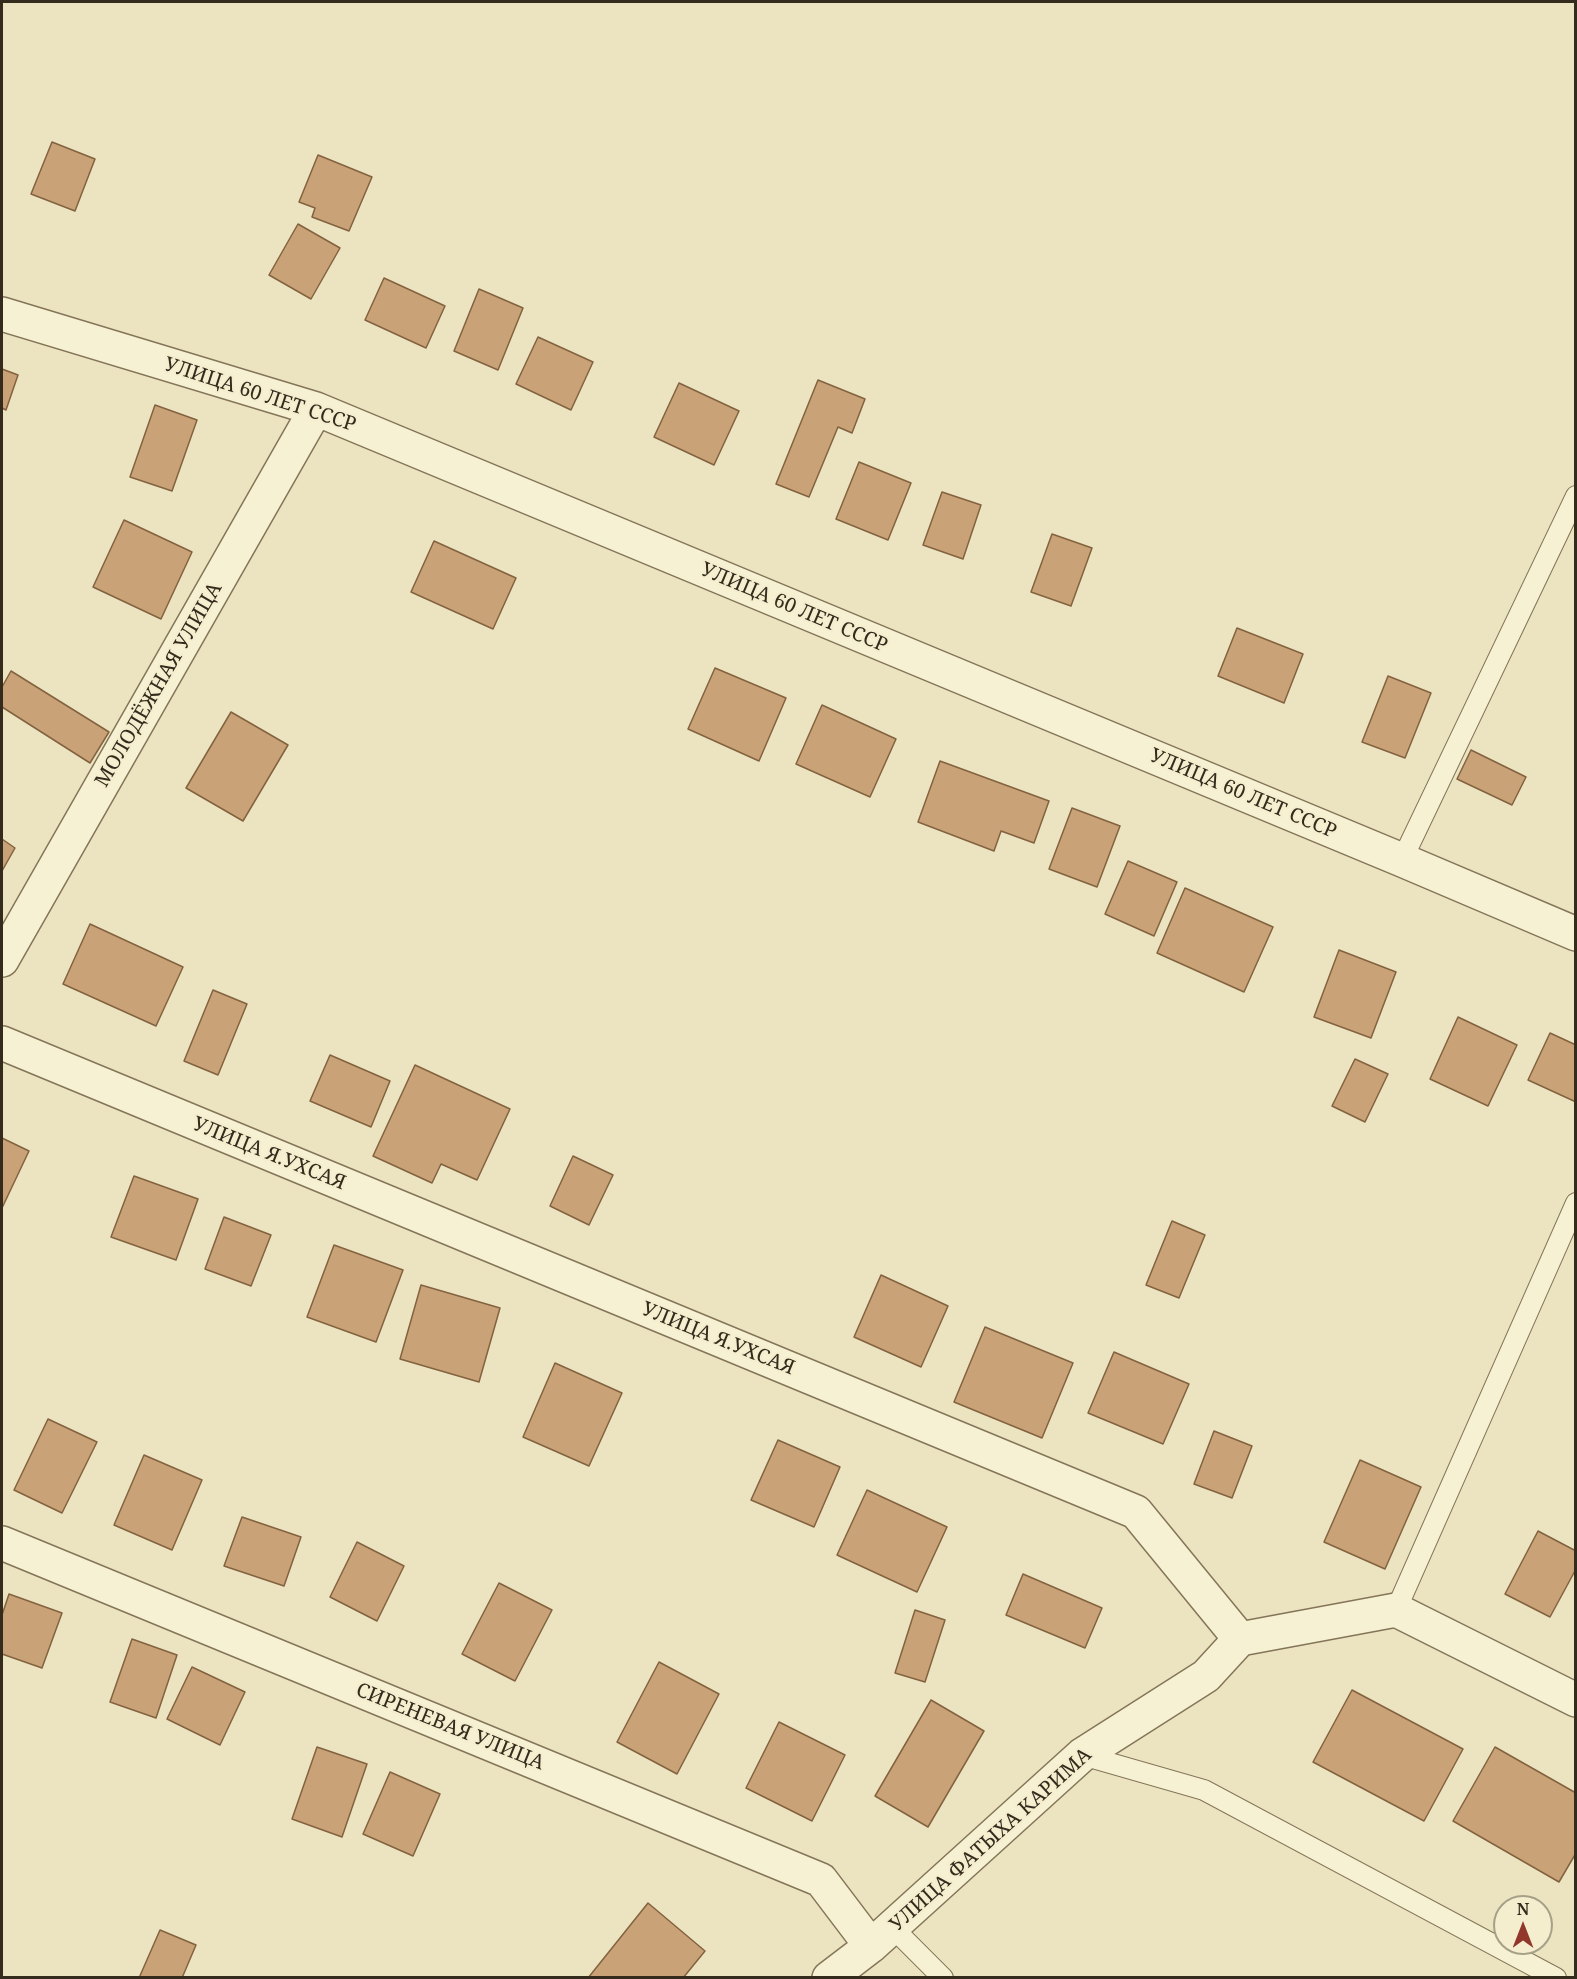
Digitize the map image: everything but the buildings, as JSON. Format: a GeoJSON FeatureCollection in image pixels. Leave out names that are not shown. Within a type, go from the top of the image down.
{"type":"FeatureCollection","features":[{"type":"Feature","properties":{"kind":"street","name":"УЛИЦА 60 ЛЕТ СССР"},"geometry":{"type":"LineString","coordinates":[[2,314],[316,409],[1575,934]]}},
{"type":"Feature","properties":{"kind":"street","name":"МОЛОДЁЖНАЯ УЛИЦА"},"geometry":{"type":"LineString","coordinates":[[2,960],[316,409]]}},
{"type":"Feature","properties":{"kind":"street","name":"УЛИЦА Я.УХСАЯ"},"geometry":{"type":"LineString","coordinates":[[2,1043],[1136,1512],[1240,1639]]}},
{"type":"Feature","properties":{"kind":"street","name":"СИРЕНЕВАЯ УЛИЦА"},"geometry":{"type":"LineString","coordinates":[[2,1543],[821,1880],[882,1937]]}},
{"type":"Feature","properties":{"kind":"street"},"geometry":{"type":"LineString","coordinates":[[1240,1639],[1396,1610],[1575,1700]]}},
{"type":"Feature","properties":{"kind":"street","name":"УЛИЦА ФАТЫХА КАРИМА"},"geometry":{"type":"LineString","coordinates":[[829,1977],[882,1937],[1083,1755],[1206,1676],[1240,1639]]}},
{"type":"Feature","properties":{"kind":"lane"},"geometry":{"type":"LineString","coordinates":[[1402,860],[1575,496]]}},
{"type":"Feature","properties":{"kind":"lane"},"geometry":{"type":"LineString","coordinates":[[1396,1610],[1575,1203]]}},
{"type":"Feature","properties":{"kind":"lane"},"geometry":{"type":"LineString","coordinates":[[1083,1755],[1204,1790],[1556,1977]]}},
{"type":"Feature","properties":{"kind":"lane"},"geometry":{"type":"LineString","coordinates":[[882,1937],[943,1977]]}}]}
